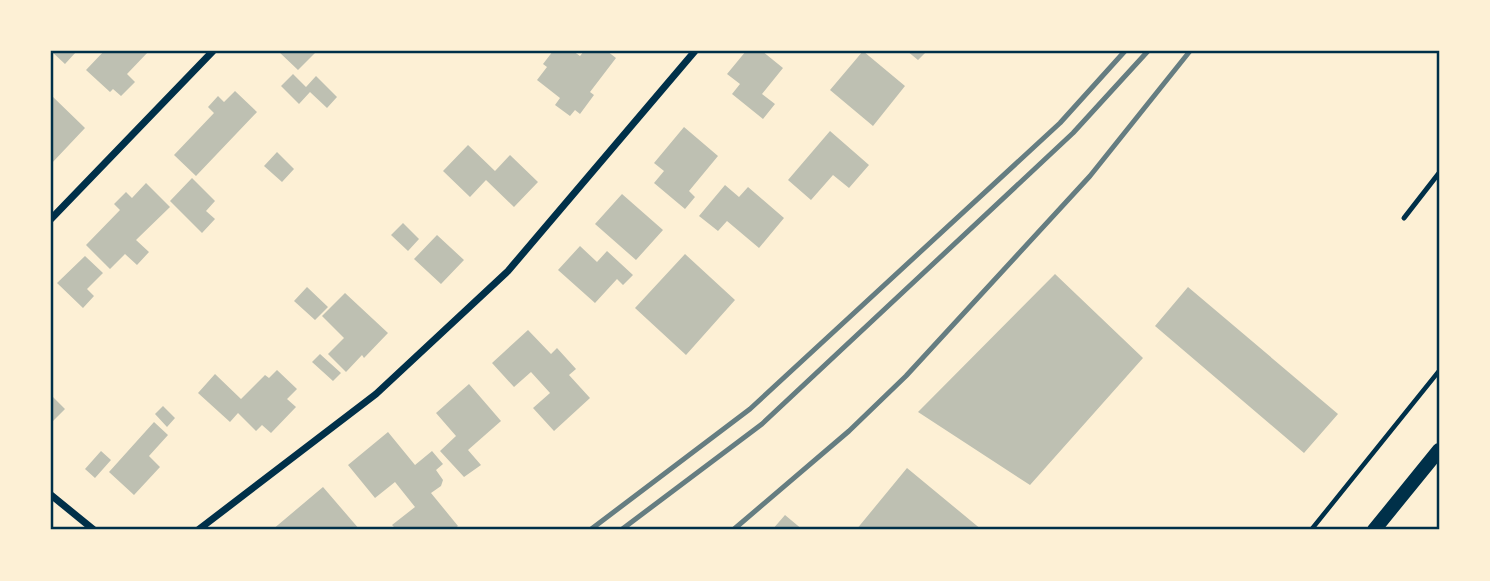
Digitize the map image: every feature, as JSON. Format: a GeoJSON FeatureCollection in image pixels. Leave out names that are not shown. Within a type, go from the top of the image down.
{"type":"FeatureCollection","features":[{"type":"Feature","properties":{"kind":"main road"},"geometry":{"type":"LineString","coordinates":[[1374,530],[1439,450]]}},
{"type":"Feature","properties":{"kind":"street"},"geometry":{"type":"LineString","coordinates":[[51,219],[213,51]]}},
{"type":"Feature","properties":{"kind":"street"},"geometry":{"type":"LineString","coordinates":[[198,530],[376,394],[508,271],[695,51]]}},
{"type":"Feature","properties":{"kind":"street"},"geometry":{"type":"LineString","coordinates":[[51,495],[94,530]]}},
{"type":"Feature","properties":{"kind":"lane"},"geometry":{"type":"LineString","coordinates":[[1404,218],[1439,173]]}},
{"type":"Feature","properties":{"kind":"path"},"geometry":{"type":"LineString","coordinates":[[1311,530],[1439,371]]}},
{"type":"Feature","properties":{"kind":"building"},"geometry":{"type":"Polygon","coordinates":[[[51,51],[75,51],[76,52],[65,64],[51,51]]]}},
{"type":"Feature","properties":{"kind":"building"},"geometry":{"type":"Polygon","coordinates":[[[104,51],[149,51],[127,74],[135,82],[121,96],[113,89],[110,92],[86,70],[104,51]]]}},
{"type":"Feature","properties":{"kind":"building"},"geometry":{"type":"Polygon","coordinates":[[[278,51],[317,51],[298,70],[278,51]]]}},
{"type":"Feature","properties":{"kind":"building"},"geometry":{"type":"Polygon","coordinates":[[[553,51],[573,51],[580,56],[584,51],[607,51],[616,58],[590,92],[594,95],[580,114],[575,110],[570,116],[555,105],[560,98],[537,80],[547,67],[543,64],[553,51]]]}},
{"type":"Feature","properties":{"kind":"building"},"geometry":{"type":"Polygon","coordinates":[[[746,51],[762,51],[783,68],[762,94],[775,104],[763,119],[732,94],[740,84],[727,74],[746,51]]]}},
{"type":"Feature","properties":{"kind":"building"},"geometry":{"type":"Polygon","coordinates":[[[863,51],[905,86],[873,126],[830,90],[863,51]]]}},
{"type":"Feature","properties":{"kind":"building"},"geometry":{"type":"Polygon","coordinates":[[[907,51],[927,51],[918,60],[907,51]]]}},
{"type":"Feature","properties":{"kind":"building"},"geometry":{"type":"Polygon","coordinates":[[[293,74],[306,87],[316,76],[337,97],[327,108],[310,92],[299,104],[281,86],[293,74]]]}},
{"type":"Feature","properties":{"kind":"building"},"geometry":{"type":"Polygon","coordinates":[[[235,91],[257,112],[196,176],[174,155],[214,113],[208,107],[218,96],[224,102],[235,91]]]}},
{"type":"Feature","properties":{"kind":"building"},"geometry":{"type":"Polygon","coordinates":[[[51,95],[85,128],[51,164],[51,95]]]}},
{"type":"Feature","properties":{"kind":"building"},"geometry":{"type":"Polygon","coordinates":[[[684,127],[718,156],[689,191],[695,197],[685,209],[654,183],[664,171],[654,163],[684,127]]]}},
{"type":"Feature","properties":{"kind":"building"},"geometry":{"type":"Polygon","coordinates":[[[830,131],[869,165],[849,188],[833,175],[811,200],[788,180],[830,131]]]}},
{"type":"Feature","properties":{"kind":"building"},"geometry":{"type":"Polygon","coordinates":[[[468,145],[495,171],[510,155],[538,182],[514,207],[486,180],[470,197],[443,171],[468,145]]]}},
{"type":"Feature","properties":{"kind":"building"},"geometry":{"type":"Polygon","coordinates":[[[277,152],[294,169],[282,182],[264,166],[277,152]]]}},
{"type":"Feature","properties":{"kind":"building"},"geometry":{"type":"Polygon","coordinates":[[[192,178],[215,201],[206,211],[215,219],[202,233],[170,201],[192,178]]]}},
{"type":"Feature","properties":{"kind":"building"},"geometry":{"type":"Polygon","coordinates":[[[146,183],[170,207],[136,240],[149,252],[137,265],[125,254],[110,269],[86,245],[120,210],[114,204],[126,192],[132,198],[146,183]]]}},
{"type":"Feature","properties":{"kind":"building"},"geometry":{"type":"Polygon","coordinates":[[[725,185],[739,197],[748,187],[784,218],[759,248],[727,221],[718,231],[699,216],[725,185]]]}},
{"type":"Feature","properties":{"kind":"building"},"geometry":{"type":"Polygon","coordinates":[[[622,194],[663,230],[636,260],[595,224],[622,194]]]}},
{"type":"Feature","properties":{"kind":"building"},"geometry":{"type":"Polygon","coordinates":[[[403,223],[419,239],[408,251],[391,235],[403,223]]]}},
{"type":"Feature","properties":{"kind":"building"},"geometry":{"type":"Polygon","coordinates":[[[437,235],[464,260],[441,284],[414,259],[437,235]]]}},
{"type":"Feature","properties":{"kind":"building"},"geometry":{"type":"Polygon","coordinates":[[[580,246],[597,262],[607,251],[633,275],[623,285],[617,279],[595,303],[558,270],[580,246]]]}},
{"type":"Feature","properties":{"kind":"building"},"geometry":{"type":"Polygon","coordinates":[[[685,254],[735,300],[686,355],[635,308],[685,254]]]}},
{"type":"Feature","properties":{"kind":"building"},"geometry":{"type":"Polygon","coordinates":[[[85,256],[103,273],[87,289],[94,296],[83,308],[57,283],[85,256]]]}},
{"type":"Feature","properties":{"kind":"building"},"geometry":{"type":"Polygon","coordinates":[[[1055,274],[1143,358],[1030,485],[918,412],[1055,274]]]}},
{"type":"Feature","properties":{"kind":"building"},"geometry":{"type":"Polygon","coordinates":[[[307,287],[328,307],[315,320],[294,301],[307,287]]]}},
{"type":"Feature","properties":{"kind":"building"},"geometry":{"type":"Polygon","coordinates":[[[1188,287],[1338,414],[1304,453],[1155,326],[1188,287]]]}},
{"type":"Feature","properties":{"kind":"building"},"geometry":{"type":"Polygon","coordinates":[[[345,293],[388,333],[346,372],[328,354],[344,338],[322,316],[345,293]]]}},
{"type":"Feature","properties":{"kind":"building"},"geometry":{"type":"Polygon","coordinates":[[[528,330],[551,354],[557,348],[576,369],[569,375],[590,398],[554,431],[533,408],[550,393],[531,372],[514,387],[492,363],[528,330]]]}},
{"type":"Feature","properties":{"kind":"building"},"geometry":{"type":"Polygon","coordinates":[[[320,354],[341,373],[333,381],[312,362],[320,354]]]}},
{"type":"Feature","properties":{"kind":"building"},"geometry":{"type":"Polygon","coordinates":[[[277,370],[297,389],[287,399],[296,407],[271,433],[262,425],[256,431],[238,413],[230,422],[198,393],[215,374],[241,399],[265,375],[269,378],[277,370]]]}},
{"type":"Feature","properties":{"kind":"building"},"geometry":{"type":"Polygon","coordinates":[[[469,384],[501,421],[468,450],[481,465],[464,477],[440,451],[456,436],[436,413],[469,384]]]}},
{"type":"Feature","properties":{"kind":"building"},"geometry":{"type":"Polygon","coordinates":[[[53,397],[65,409],[51,423],[51,399],[53,397]]]}},
{"type":"Feature","properties":{"kind":"building"},"geometry":{"type":"Polygon","coordinates":[[[163,406],[175,418],[167,427],[155,414],[163,406]]]}},
{"type":"Feature","properties":{"kind":"building"},"geometry":{"type":"Polygon","coordinates":[[[154,422],[168,435],[149,456],[160,467],[134,495],[109,472],[154,422]]]}},
{"type":"Feature","properties":{"kind":"building"},"geometry":{"type":"Polygon","coordinates":[[[388,432],[415,465],[432,451],[443,464],[436,470],[443,480],[441,486],[431,493],[458,526],[453,530],[397,530],[392,525],[415,507],[395,482],[375,498],[348,465],[388,432]]]}},
{"type":"Feature","properties":{"kind":"building"},"geometry":{"type":"Polygon","coordinates":[[[101,451],[111,460],[95,478],[85,469],[101,451]]]}},
{"type":"Feature","properties":{"kind":"building"},"geometry":{"type":"Polygon","coordinates":[[[907,468],[982,530],[856,530],[907,468]]]}},
{"type":"Feature","properties":{"kind":"building"},"geometry":{"type":"Polygon","coordinates":[[[323,487],[360,530],[272,530],[323,487]]]}},
{"type":"Feature","properties":{"kind":"building"},"geometry":{"type":"Polygon","coordinates":[[[785,515],[803,530],[772,530],[785,515]]]}},
{"type":"Feature","properties":{"kind":"railway"},"geometry":{"type":"LineString","coordinates":[[590,530],[750,409],[1060,123],[1125,51]]}},
{"type":"Feature","properties":{"kind":"railway"},"geometry":{"type":"LineString","coordinates":[[621,530],[762,424],[1073,133],[1148,51]]}},
{"type":"Feature","properties":{"kind":"railway"},"geometry":{"type":"LineString","coordinates":[[733,530],[849,431],[906,376],[1090,176],[1190,51]]}}]}
